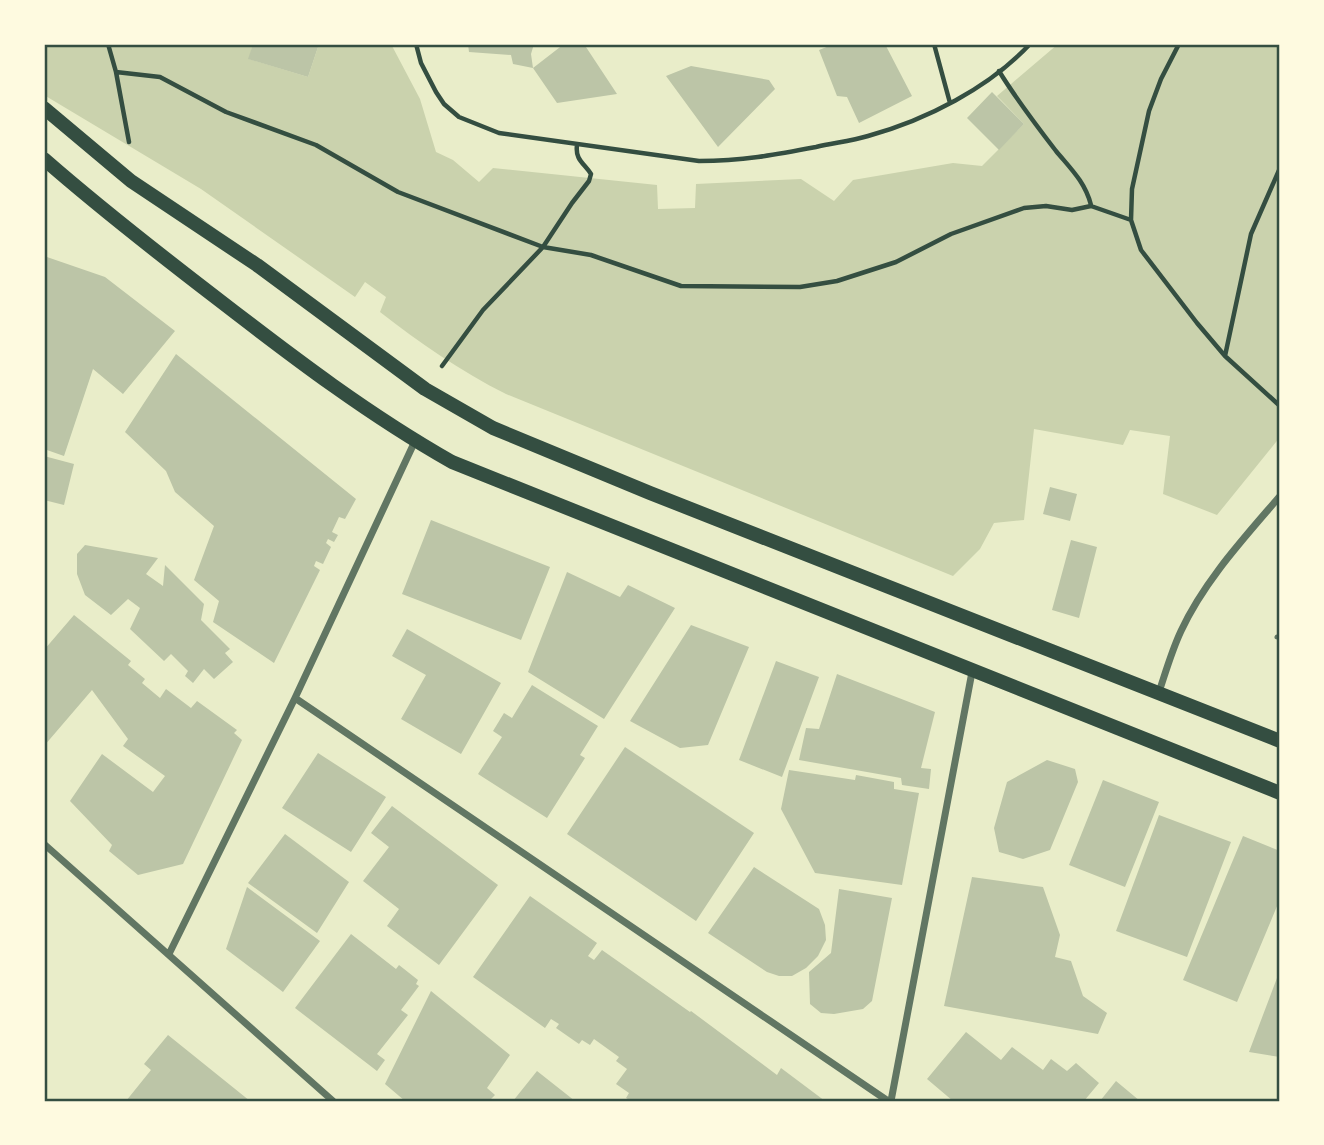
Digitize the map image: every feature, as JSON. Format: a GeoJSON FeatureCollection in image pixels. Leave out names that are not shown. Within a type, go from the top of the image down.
{"type":"FeatureCollection","features":[{"type":"Feature","properties":{"kind":"main road"},"geometry":{"type":"LineString","coordinates":[[44,108],[131,181],[257,265],[425,389],[464,412],[523,442],[1280,741]]}},
{"type":"Feature","properties":{"kind":"main road"},"geometry":{"type":"LineString","coordinates":[[44,159],[85,195],[345,395],[452,462],[1280,793]]}},
{"type":"Feature","properties":{"kind":"street"},"geometry":{"type":"LineString","coordinates":[[169,954],[295,698],[415,441]]}},
{"type":"Feature","properties":{"kind":"street"},"geometry":{"type":"LineString","coordinates":[[1159,692],[1181,630],[1195,605],[1243,540],[1280,496]]}},
{"type":"Feature","properties":{"kind":"street"},"geometry":{"type":"LineString","coordinates":[[295,698],[889,1101],[972,671]]}},
{"type":"Feature","properties":{"kind":"street"},"geometry":{"type":"LineString","coordinates":[[44,844],[333,1101]]}},
{"type":"Feature","properties":{"kind":"path"},"geometry":{"type":"LineString","coordinates":[[108,44],[130,149],[131,181]]}},
{"type":"Feature","properties":{"kind":"path"},"geometry":{"type":"LineString","coordinates":[[415,44],[421,63],[436,92],[444,104],[459,117],[499,133],[699,161],[755,159],[869,136],[950,103],[999,71],[1030,44]]}},
{"type":"Feature","properties":{"kind":"path"},"geometry":{"type":"LineString","coordinates":[[934,44],[950,103]]}},
{"type":"Feature","properties":{"kind":"path"},"geometry":{"type":"LineString","coordinates":[[1178,44],[1149,111],[1132,189],[1131,220],[1141,250],[1225,356],[1280,406]]}},
{"type":"Feature","properties":{"kind":"path"},"geometry":{"type":"LineString","coordinates":[[999,71],[1057,153],[1078,176],[1087,190],[1091,206]]}},
{"type":"Feature","properties":{"kind":"path"},"geometry":{"type":"LineString","coordinates":[[116,72],[160,77],[226,112],[316,145],[398,192],[543,247],[591,255],[681,286],[800,288],[837,281],[897,262],[951,234],[1024,208],[1046,206],[1072,210],[1091,206],[1131,220]]}},
{"type":"Feature","properties":{"kind":"path"},"geometry":{"type":"LineString","coordinates":[[425,389],[483,310],[543,247],[589,181],[591,174],[580,162],[576,153],[577,145]]}},
{"type":"Feature","properties":{"kind":"path"},"geometry":{"type":"LineString","coordinates":[[1225,356],[1251,234],[1280,168]]}},
{"type":"Feature","properties":{"kind":"green space"},"geometry":{"type":"Polygon","coordinates":[[[44,44],[253,44],[249,59],[308,77],[319,44],[391,44],[420,99],[436,152],[453,160],[479,182],[493,168],[657,185],[658,209],[695,208],[696,184],[801,179],[834,201],[853,180],[953,163],[982,166],[1024,124],[997,96],[1058,44],[1280,44],[1280,437],[1217,515],[1163,494],[1170,436],[1130,430],[1123,445],[1034,429],[1024,520],[994,523],[980,549],[953,576],[506,394],[473,376],[425,346],[380,312],[386,297],[365,282],[355,297],[201,189],[44,95],[44,44]]]}},
{"type":"Feature","properties":{"kind":"building"},"geometry":{"type":"Polygon","coordinates":[[[253,44],[319,44],[308,77],[248,59],[253,44]]]}},
{"type":"Feature","properties":{"kind":"building"},"geometry":{"type":"Polygon","coordinates":[[[468,44],[534,44],[531,54],[533,68],[513,64],[511,55],[469,52],[468,44]]]}},
{"type":"Feature","properties":{"kind":"building"},"geometry":{"type":"Polygon","coordinates":[[[564,44],[584,44],[617,94],[557,103],[533,68],[564,44]]]}},
{"type":"Feature","properties":{"kind":"building"},"geometry":{"type":"Polygon","coordinates":[[[834,44],[886,46],[912,96],[859,123],[847,97],[837,96],[819,50],[834,44]]]}},
{"type":"Feature","properties":{"kind":"building"},"geometry":{"type":"Polygon","coordinates":[[[691,66],[769,80],[775,89],[718,147],[666,76],[691,66]]]}},
{"type":"Feature","properties":{"kind":"building"},"geometry":{"type":"Polygon","coordinates":[[[992,92],[1024,124],[999,150],[967,118],[992,92]]]}},
{"type":"Feature","properties":{"kind":"building"},"geometry":{"type":"Polygon","coordinates":[[[44,256],[105,277],[175,331],[123,394],[93,369],[64,456],[44,449],[44,256]]]}},
{"type":"Feature","properties":{"kind":"building"},"geometry":{"type":"Polygon","coordinates":[[[176,354],[356,499],[345,519],[339,517],[332,532],[338,535],[334,542],[328,539],[326,543],[331,547],[323,564],[316,561],[314,566],[320,570],[274,663],[213,622],[219,601],[194,580],[214,526],[175,492],[166,471],[125,432],[176,354]]]}},
{"type":"Feature","properties":{"kind":"building"},"geometry":{"type":"Polygon","coordinates":[[[44,456],[74,464],[64,505],[44,500],[44,456]]]}},
{"type":"Feature","properties":{"kind":"building"},"geometry":{"type":"Polygon","coordinates":[[[1050,487],[1077,494],[1070,521],[1043,514],[1050,487]]]}},
{"type":"Feature","properties":{"kind":"building"},"geometry":{"type":"Polygon","coordinates":[[[431,520],[550,567],[521,640],[402,594],[431,520]]]}},
{"type":"Feature","properties":{"kind":"building"},"geometry":{"type":"Polygon","coordinates":[[[1071,540],[1097,547],[1079,618],[1052,610],[1071,540]]]}},
{"type":"Feature","properties":{"kind":"building"},"geometry":{"type":"Polygon","coordinates":[[[85,545],[158,558],[146,574],[163,586],[165,565],[204,604],[201,620],[230,649],[225,653],[233,662],[214,679],[204,669],[193,683],[185,676],[188,671],[171,654],[164,661],[130,629],[140,608],[128,599],[111,615],[85,595],[77,574],[77,554],[85,545]]]}},
{"type":"Feature","properties":{"kind":"building"},"geometry":{"type":"Polygon","coordinates":[[[567,572],[620,597],[628,585],[675,608],[604,719],[528,672],[567,572]]]}},
{"type":"Feature","properties":{"kind":"building"},"geometry":{"type":"Polygon","coordinates":[[[74,615],[131,661],[128,665],[145,679],[142,683],[160,698],[166,689],[191,708],[197,701],[237,730],[234,733],[242,740],[183,864],[138,875],[109,851],[112,845],[70,801],[102,754],[153,792],[165,776],[123,746],[128,739],[92,690],[44,746],[44,650],[74,615]]]}},
{"type":"Feature","properties":{"kind":"building"},"geometry":{"type":"Polygon","coordinates":[[[691,625],[749,647],[708,745],[680,748],[630,721],[691,625]]]}},
{"type":"Feature","properties":{"kind":"building"},"geometry":{"type":"Polygon","coordinates":[[[407,629],[501,683],[461,754],[401,719],[426,675],[392,656],[407,629]]]}},
{"type":"Feature","properties":{"kind":"building"},"geometry":{"type":"Polygon","coordinates":[[[776,661],[819,677],[782,777],[739,760],[776,661]]]}},
{"type":"Feature","properties":{"kind":"building"},"geometry":{"type":"Polygon","coordinates":[[[837,674],[935,712],[921,768],[931,769],[929,789],[902,785],[901,778],[799,760],[806,728],[819,729],[837,674]]]}},
{"type":"Feature","properties":{"kind":"building"},"geometry":{"type":"Polygon","coordinates":[[[532,685],[598,726],[580,755],[585,758],[547,818],[478,774],[502,737],[493,731],[504,713],[512,718],[532,685]]]}},
{"type":"Feature","properties":{"kind":"building"},"geometry":{"type":"Polygon","coordinates":[[[625,747],[754,833],[696,921],[567,834],[625,747]]]}},
{"type":"Feature","properties":{"kind":"building"},"geometry":{"type":"Polygon","coordinates":[[[318,753],[386,797],[351,852],[282,808],[318,753]]]}},
{"type":"Feature","properties":{"kind":"building"},"geometry":{"type":"Polygon","coordinates":[[[1047,760],[1075,769],[1078,782],[1050,850],[1023,859],[999,852],[994,828],[1007,782],[1047,760]]]}},
{"type":"Feature","properties":{"kind":"building"},"geometry":{"type":"Polygon","coordinates":[[[789,770],[855,780],[856,775],[894,782],[894,789],[919,793],[902,885],[815,873],[781,809],[789,770]]]}},
{"type":"Feature","properties":{"kind":"building"},"geometry":{"type":"Polygon","coordinates":[[[1103,780],[1159,802],[1125,887],[1069,865],[1103,780]]]}},
{"type":"Feature","properties":{"kind":"building"},"geometry":{"type":"Polygon","coordinates":[[[392,806],[498,885],[439,965],[387,926],[399,909],[363,881],[389,847],[371,833],[392,806]]]}},
{"type":"Feature","properties":{"kind":"building"},"geometry":{"type":"Polygon","coordinates":[[[1159,815],[1231,842],[1187,957],[1116,931],[1159,815]]]}},
{"type":"Feature","properties":{"kind":"building"},"geometry":{"type":"Polygon","coordinates":[[[285,834],[349,882],[317,933],[248,883],[285,834]]]}},
{"type":"Feature","properties":{"kind":"building"},"geometry":{"type":"Polygon","coordinates":[[[1243,836],[1280,851],[1280,899],[1237,1002],[1183,980],[1243,836]]]}},
{"type":"Feature","properties":{"kind":"building"},"geometry":{"type":"Polygon","coordinates":[[[754,867],[819,909],[825,925],[826,940],[818,956],[806,968],[792,976],[767,972],[708,933],[754,867]]]}},
{"type":"Feature","properties":{"kind":"building"},"geometry":{"type":"Polygon","coordinates":[[[972,877],[1043,887],[1060,935],[1055,957],[1071,961],[1083,996],[1107,1013],[1098,1034],[944,1006],[972,877]]]}},
{"type":"Feature","properties":{"kind":"building"},"geometry":{"type":"Polygon","coordinates":[[[247,887],[320,941],[283,992],[226,949],[247,887]]]}},
{"type":"Feature","properties":{"kind":"building"},"geometry":{"type":"Polygon","coordinates":[[[839,889],[892,898],[872,1001],[863,1009],[834,1014],[821,1013],[810,1004],[809,972],[831,953],[839,889]]]}},
{"type":"Feature","properties":{"kind":"building"},"geometry":{"type":"Polygon","coordinates":[[[530,896],[597,943],[588,956],[594,960],[602,950],[777,1075],[781,1068],[825,1101],[631,1101],[626,1098],[629,1093],[616,1084],[627,1069],[616,1061],[619,1057],[594,1039],[590,1045],[582,1040],[579,1044],[556,1028],[559,1024],[551,1019],[545,1028],[473,977],[530,896]]]}},
{"type":"Feature","properties":{"kind":"building"},"geometry":{"type":"Polygon","coordinates":[[[351,934],[396,969],[399,965],[418,980],[416,984],[419,986],[401,1010],[408,1015],[377,1054],[385,1060],[377,1071],[295,1008],[351,934]]]}},
{"type":"Feature","properties":{"kind":"building"},"geometry":{"type":"Polygon","coordinates":[[[1280,970],[1280,1057],[1249,1052],[1280,970]]]}},
{"type":"Feature","properties":{"kind":"building"},"geometry":{"type":"Polygon","coordinates":[[[431,991],[510,1055],[487,1088],[495,1095],[489,1101],[405,1101],[385,1084],[431,991]]]}},
{"type":"Feature","properties":{"kind":"building"},"geometry":{"type":"Polygon","coordinates":[[[966,1032],[1001,1060],[1012,1047],[1043,1070],[1051,1059],[1067,1071],[1076,1063],[1099,1083],[1084,1101],[953,1101],[927,1079],[966,1032]]]}},
{"type":"Feature","properties":{"kind":"building"},"geometry":{"type":"Polygon","coordinates":[[[168,1035],[250,1101],[126,1101],[151,1070],[144,1064],[168,1035]]]}},
{"type":"Feature","properties":{"kind":"building"},"geometry":{"type":"Polygon","coordinates":[[[537,1071],[575,1101],[513,1101],[537,1071]]]}},
{"type":"Feature","properties":{"kind":"building"},"geometry":{"type":"Polygon","coordinates":[[[1116,1081],[1140,1101],[1100,1101],[1116,1081]]]}}]}
